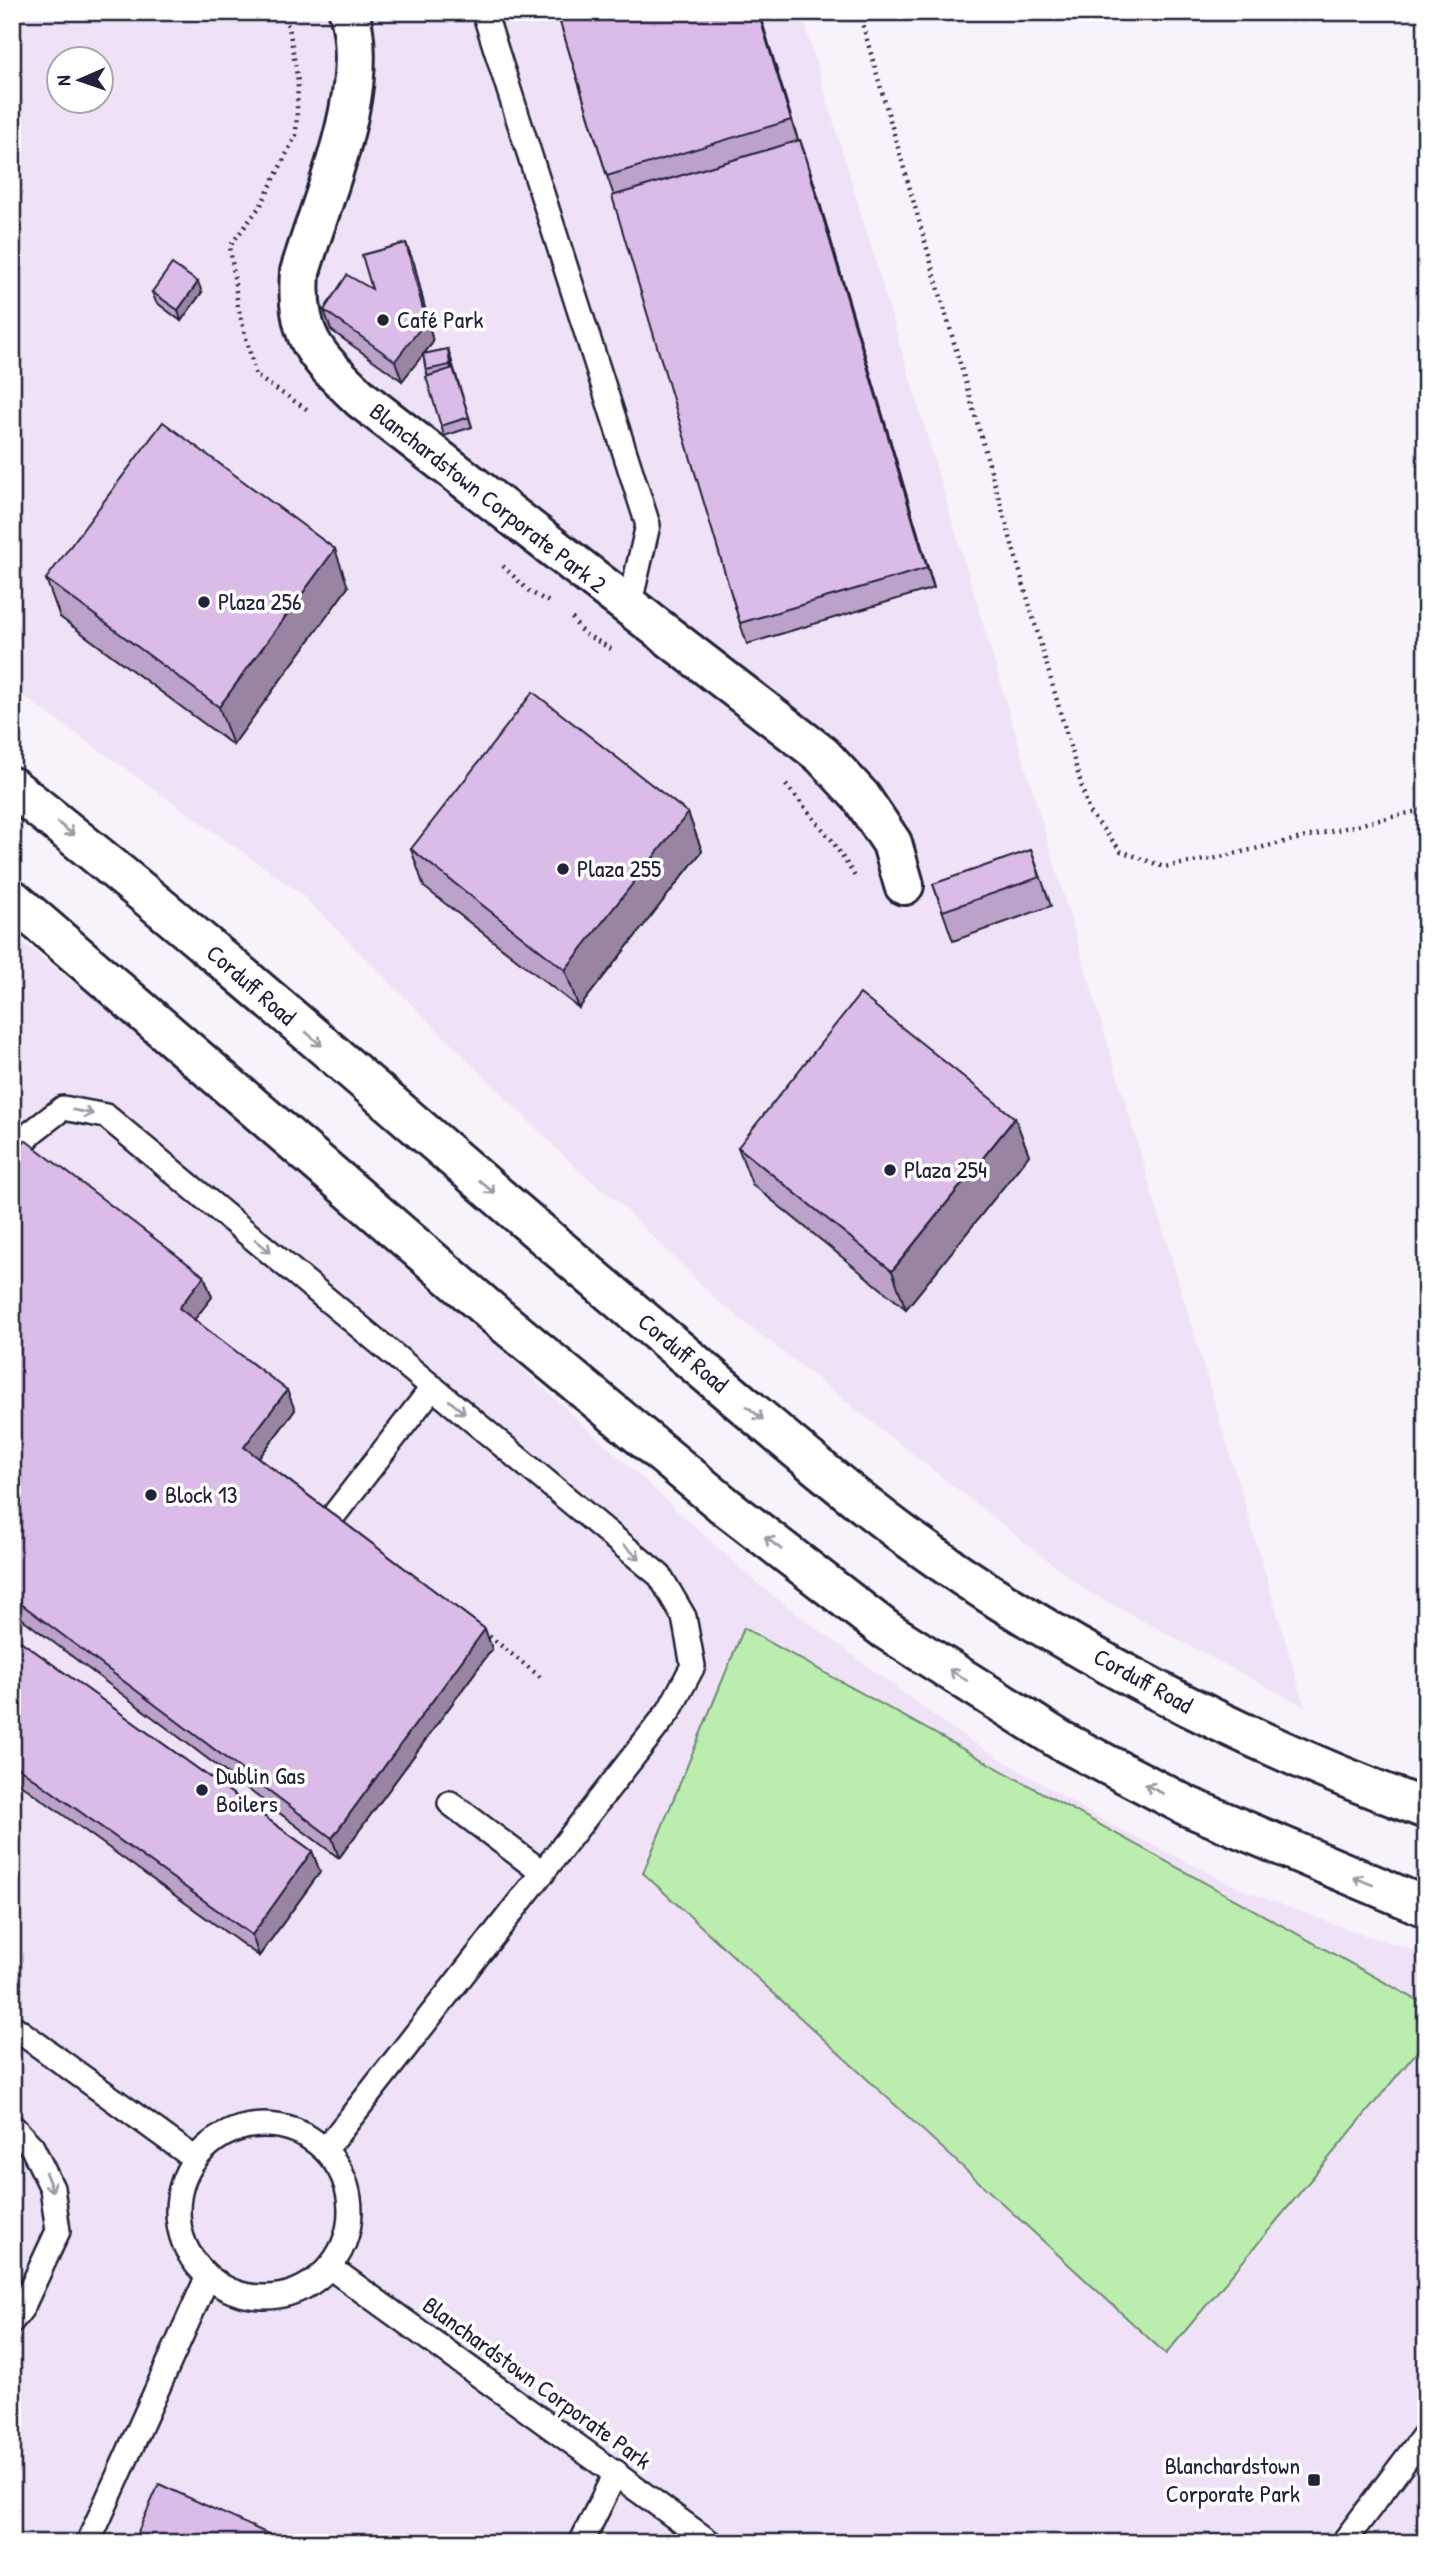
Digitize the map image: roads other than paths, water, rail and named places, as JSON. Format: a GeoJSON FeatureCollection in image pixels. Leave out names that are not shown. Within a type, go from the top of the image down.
{"type":"FeatureCollection","features":[{"type":"Feature","properties":{"kind":"street","name":"Blanchardstown Corporate Park 2"},"geometry":{"type":"LineString","coordinates":[[349,12],[353,60],[350,116],[300,272],[298,299],[305,334],[322,360],[361,399],[822,755],[861,797],[892,843],[904,885]]}},
{"type":"Feature","properties":{"kind":"street","name":"Corduff Road"},"geometry":{"type":"LineString","coordinates":[[12,787],[106,861],[609,1292],[904,1535],[1009,1605],[1147,1684],[1245,1735],[1426,1809]]}},
{"type":"Feature","properties":{"kind":"street"},"geometry":{"type":"LineString","coordinates":[[12,899],[67,943],[496,1316],[724,1505],[886,1630],[1060,1740],[1176,1800],[1426,1907]]}},
{"type":"Feature","properties":{"kind":"lane"},"geometry":{"type":"LineString","coordinates":[[484,12],[648,526],[629,607]]}},
{"type":"Feature","properties":{"kind":"lane"},"geometry":{"type":"LineString","coordinates":[[12,1159],[32,1132],[63,1108],[106,1116],[660,1576],[684,1617],[693,1666],[669,1711],[326,2149]]}},
{"type":"Feature","properties":{"kind":"lane"},"geometry":{"type":"LineString","coordinates":[[327,1524],[433,1387]]}},
{"type":"Feature","properties":{"kind":"lane"},"geometry":{"type":"LineString","coordinates":[[450,1803],[543,1873]]}},
{"type":"Feature","properties":{"kind":"lane"},"geometry":{"type":"LineString","coordinates":[[12,2026],[194,2158]]}},
{"type":"Feature","properties":{"kind":"lane"},"geometry":{"type":"LineString","coordinates":[[261,2123],[295,2129],[326,2149],[345,2177],[352,2210],[346,2242],[331,2268],[307,2288],[279,2297],[247,2297],[207,2277],[186,2250],[177,2218],[180,2187],[194,2158],[222,2134],[261,2123]]}},
{"type":"Feature","properties":{"kind":"lane"},"geometry":{"type":"LineString","coordinates":[[12,2126],[32,2147],[52,2188],[58,2231],[22,2308],[12,2321]]}},
{"type":"Feature","properties":{"kind":"lane","name":"Blanchardstown Corporate Park"},"geometry":{"type":"LineString","coordinates":[[331,2268],[711,2543]]}},
{"type":"Feature","properties":{"kind":"lane"},"geometry":{"type":"LineString","coordinates":[[88,2543],[207,2277]]}},
{"type":"Feature","properties":{"kind":"lane"},"geometry":{"type":"LineString","coordinates":[[1354,2539],[1426,2434]]}},
{"type":"Feature","properties":{"kind":"lane"},"geometry":{"type":"LineString","coordinates":[[581,2543],[616,2472]]}},
{"type":"Feature","properties":{"kind":"place","name":"Café Park"},"geometry":{"type":"Point","coordinates":[383,320]}},
{"type":"Feature","properties":{"kind":"place","name":"Plaza 256"},"geometry":{"type":"Point","coordinates":[204,602]}},
{"type":"Feature","properties":{"kind":"place","name":"Plaza 255"},"geometry":{"type":"Point","coordinates":[563,869]}},
{"type":"Feature","properties":{"kind":"place","name":"Plaza 254"},"geometry":{"type":"Point","coordinates":[890,1170]}},
{"type":"Feature","properties":{"kind":"place","name":"Block 13"},"geometry":{"type":"Point","coordinates":[151,1495]}},
{"type":"Feature","properties":{"kind":"place","name":"Dublin Gas Boilers"},"geometry":{"type":"Point","coordinates":[202,1790]}},
{"type":"Feature","properties":{"kind":"place","name":"Blanchardstown Corporate Park"},"geometry":{"type":"Point","coordinates":[1314,2480]}}]}
